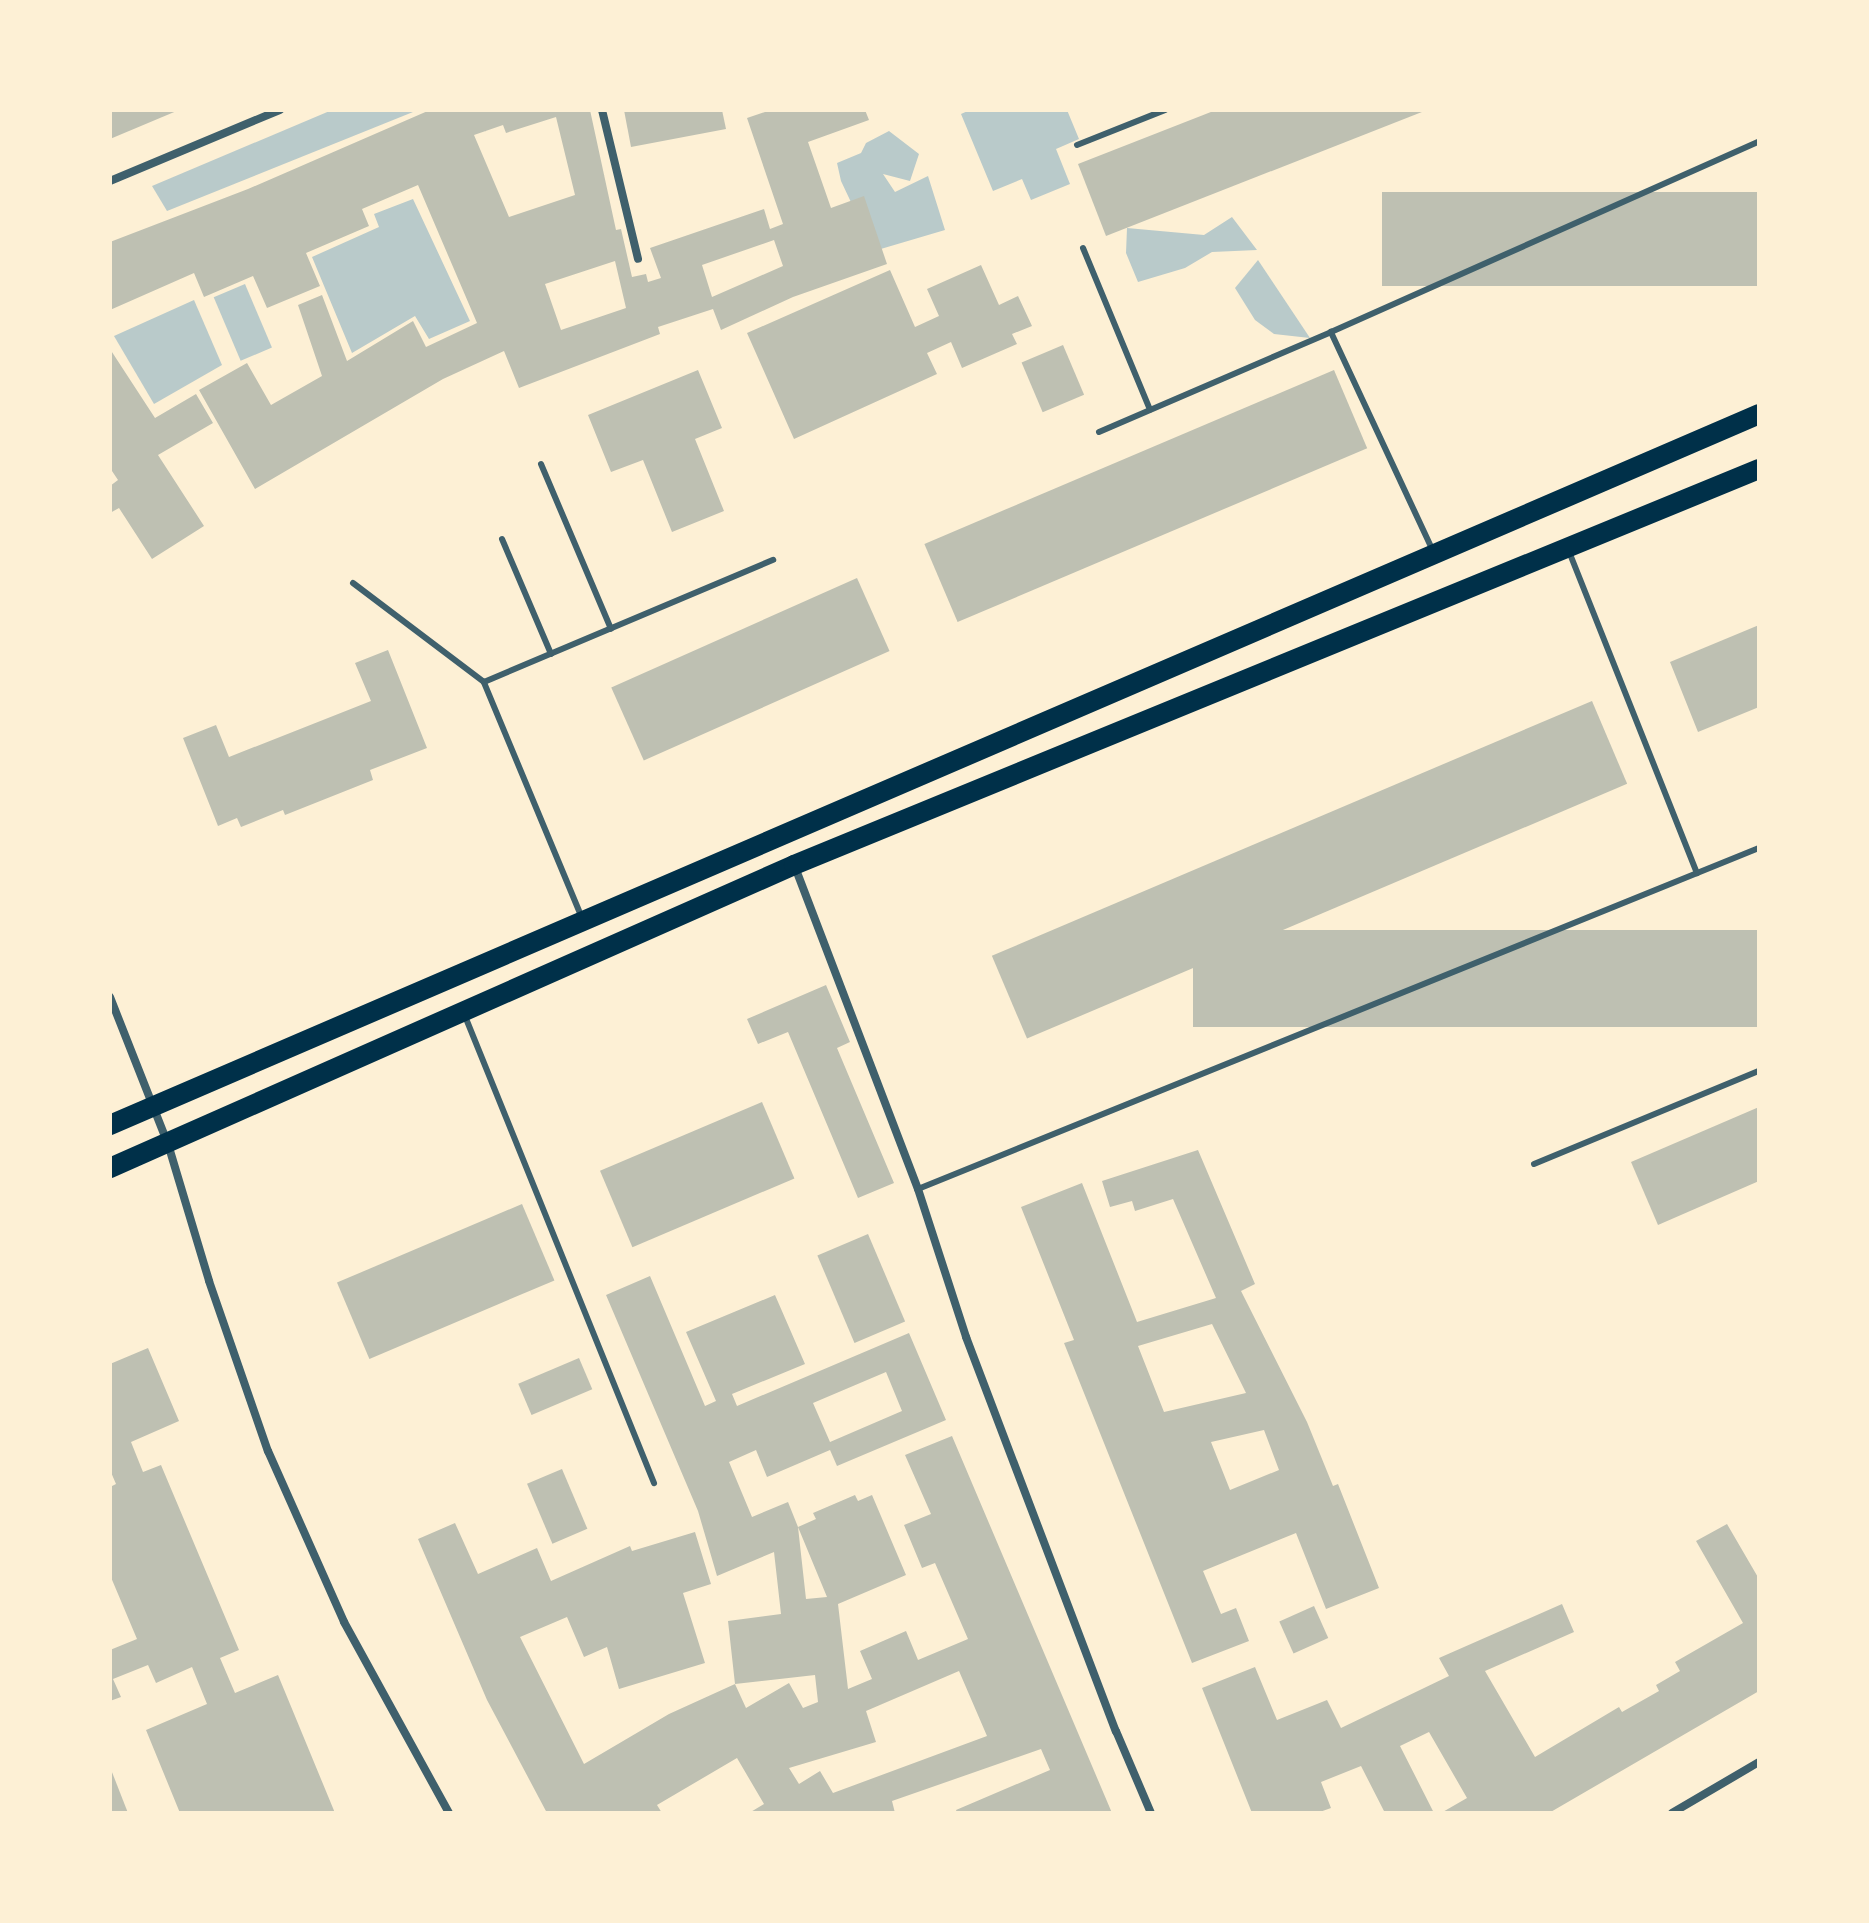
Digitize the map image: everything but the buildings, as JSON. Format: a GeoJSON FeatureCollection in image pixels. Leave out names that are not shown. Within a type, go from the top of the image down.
{"type":"FeatureCollection","features":[{"type":"Feature","properties":{"kind":"main road"},"geometry":{"type":"LineString","coordinates":[[110,1125],[1759,414]]}},
{"type":"Feature","properties":{"kind":"main road"},"geometry":{"type":"LineString","coordinates":[[110,1168],[794,865],[1759,469]]}},
{"type":"Feature","properties":{"kind":"street"},"geometry":{"type":"LineString","coordinates":[[110,181],[280,110]]}},
{"type":"Feature","properties":{"kind":"street"},"geometry":{"type":"LineString","coordinates":[[602,110],[638,259]]}},
{"type":"Feature","properties":{"kind":"street"},"geometry":{"type":"LineString","coordinates":[[794,865],[918,1189],[966,1337],[1116,1731],[1151,1813]]}},
{"type":"Feature","properties":{"kind":"street"},"geometry":{"type":"LineString","coordinates":[[110,997],[168,1144],[209,1281],[268,1451],[344,1622],[449,1813]]}},
{"type":"Feature","properties":{"kind":"street"},"geometry":{"type":"LineString","coordinates":[[1672,1813],[1759,1762]]}},
{"type":"Feature","properties":{"kind":"lane"},"geometry":{"type":"LineString","coordinates":[[1077,145],[1165,110]]}},
{"type":"Feature","properties":{"kind":"lane"},"geometry":{"type":"LineString","coordinates":[[1099,432],[1759,141]]}},
{"type":"Feature","properties":{"kind":"lane"},"geometry":{"type":"LineString","coordinates":[[1083,248],[1150,410]]}},
{"type":"Feature","properties":{"kind":"lane"},"geometry":{"type":"LineString","coordinates":[[1331,332],[1435,554]]}},
{"type":"Feature","properties":{"kind":"lane"},"geometry":{"type":"LineString","coordinates":[[541,464],[611,629]]}},
{"type":"Feature","properties":{"kind":"lane"},"geometry":{"type":"LineString","coordinates":[[502,539],[551,654]]}},
{"type":"Feature","properties":{"kind":"lane"},"geometry":{"type":"LineString","coordinates":[[1568,548],[1697,873]]}},
{"type":"Feature","properties":{"kind":"lane"},"geometry":{"type":"LineString","coordinates":[[484,682],[773,560]]}},
{"type":"Feature","properties":{"kind":"lane"},"geometry":{"type":"LineString","coordinates":[[353,583],[484,682],[584,921]]}},
{"type":"Feature","properties":{"kind":"lane"},"geometry":{"type":"LineString","coordinates":[[918,1189],[1759,848]]}},
{"type":"Feature","properties":{"kind":"lane"},"geometry":{"type":"LineString","coordinates":[[463,1012],[654,1483]]}},
{"type":"Feature","properties":{"kind":"lane"},"geometry":{"type":"LineString","coordinates":[[1534,1164],[1759,1071]]}},
{"type":"Feature","properties":{"kind":"shaded area"},"geometry":{"type":"Polygon","coordinates":[[[332,110],[418,110],[167,211],[152,186],[332,110]]]}},
{"type":"Feature","properties":{"kind":"shaded area"},"geometry":{"type":"Polygon","coordinates":[[[970,110],[1067,110],[1079,139],[1056,149],[1070,184],[1031,200],[1022,179],[993,191],[961,114],[970,110]]]}},
{"type":"Feature","properties":{"kind":"shaded area"},"geometry":{"type":"Polygon","coordinates":[[[889,131],[919,154],[910,181],[883,174],[895,192],[928,176],[945,230],[874,251],[841,181],[837,163],[861,153],[866,143],[889,131]]]}},
{"type":"Feature","properties":{"kind":"shaded area"},"geometry":{"type":"Polygon","coordinates":[[[413,199],[470,321],[429,339],[415,316],[352,353],[312,257],[379,227],[374,214],[413,199]]]}},
{"type":"Feature","properties":{"kind":"shaded area"},"geometry":{"type":"Polygon","coordinates":[[[1232,217],[1257,250],[1212,252],[1185,268],[1138,282],[1126,253],[1127,228],[1204,235],[1232,217]]]}},
{"type":"Feature","properties":{"kind":"shaded area"},"geometry":{"type":"Polygon","coordinates":[[[1258,260],[1310,338],[1274,334],[1255,320],[1235,288],[1258,260]]]}},
{"type":"Feature","properties":{"kind":"shaded area"},"geometry":{"type":"Polygon","coordinates":[[[245,284],[272,348],[241,361],[214,297],[245,284]]]}},
{"type":"Feature","properties":{"kind":"shaded area"},"geometry":{"type":"Polygon","coordinates":[[[194,300],[222,365],[154,404],[114,336],[194,300]]]}}]}
